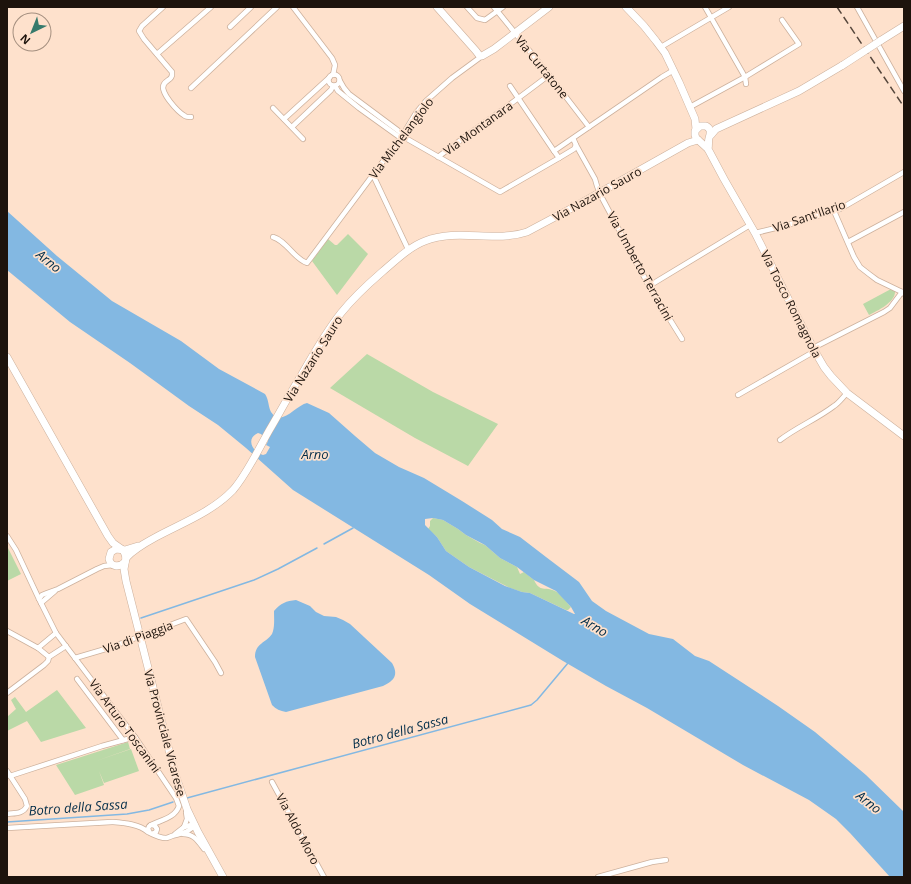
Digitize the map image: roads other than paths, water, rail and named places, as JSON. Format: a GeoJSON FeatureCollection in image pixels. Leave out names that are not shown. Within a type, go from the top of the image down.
{"type":"FeatureCollection","features":[{"type":"Feature","properties":{"kind":"main road"},"geometry":{"type":"LineString","coordinates":[[437,7],[479,55],[482,56]]}},
{"type":"Feature","properties":{"kind":"main road","name":"Via Michelangiolo"},"geometry":{"type":"LineString","coordinates":[[482,56],[549,7]]}},
{"type":"Feature","properties":{"kind":"main road","name":"Via Tosco Romagnola"},"geometry":{"type":"LineString","coordinates":[[626,7],[661,47],[674,70],[700,128],[710,130],[712,134]]}},
{"type":"Feature","properties":{"kind":"main road"},"geometry":{"type":"LineString","coordinates":[[699,140],[706,141],[712,134],[799,91],[904,26]]}},
{"type":"Feature","properties":{"kind":"main road","name":"Via Tosco Romagnola"},"geometry":{"type":"LineString","coordinates":[[700,128],[695,135],[708,149],[755,233],[820,361],[831,376],[847,393],[904,436]]}},
{"type":"Feature","properties":{"kind":"main road","name":"Via Nazario Sauro"},"geometry":{"type":"LineString","coordinates":[[688,143],[700,128]]}},
{"type":"Feature","properties":{"kind":"main road"},"geometry":{"type":"LineString","coordinates":[[708,149],[712,134]]}},
{"type":"Feature","properties":{"kind":"main road","name":"Via Nazario Sauro"},"geometry":{"type":"LineString","coordinates":[[121,549],[142,545],[202,513],[218,503],[232,491],[245,474],[307,364],[326,334],[349,304],[371,281],[414,247],[430,239],[447,235],[502,236],[523,233],[540,226],[688,143],[699,140]]}},
{"type":"Feature","properties":{"kind":"main road"},"geometry":{"type":"LineString","coordinates":[[7,357],[108,536],[125,554],[125,560],[120,566],[114,565],[110,561],[108,536]]}},
{"type":"Feature","properties":{"kind":"main road","name":"Via Nazario Sauro"},"geometry":{"type":"LineString","coordinates":[[125,560],[142,545]]}},
{"type":"Feature","properties":{"kind":"main road"},"geometry":{"type":"LineString","coordinates":[[110,554],[114,549],[121,549]]}},
{"type":"Feature","properties":{"kind":"main road","name":"Via Provinciale Vicarese"},"geometry":{"type":"LineString","coordinates":[[125,560],[124,570],[126,581],[174,774],[187,810],[223,877]]}},
{"type":"Feature","properties":{"kind":"main road","name":"Via Provinciale Vicarese"},"geometry":{"type":"LineString","coordinates":[[114,565],[126,581]]}},
{"type":"Feature","properties":{"kind":"street"},"geometry":{"type":"LineString","coordinates":[[163,7],[142,26],[139,31],[172,72],[171,77],[164,84],[164,92],[175,107],[185,116],[191,117]]}},
{"type":"Feature","properties":{"kind":"street"},"geometry":{"type":"LineString","coordinates":[[156,54],[211,7]]}},
{"type":"Feature","properties":{"kind":"street"},"geometry":{"type":"LineString","coordinates":[[230,27],[251,7]]}},
{"type":"Feature","properties":{"kind":"street"},"geometry":{"type":"LineString","coordinates":[[191,88],[277,7]]}},
{"type":"Feature","properties":{"kind":"street"},"geometry":{"type":"LineString","coordinates":[[293,7],[332,58],[334,65],[331,76],[328,80],[329,83],[359,108],[398,136],[402,136],[500,192],[574,149],[576,145]]}},
{"type":"Feature","properties":{"kind":"street"},"geometry":{"type":"LineString","coordinates":[[467,7],[477,18],[485,20],[496,9],[503,7]]}},
{"type":"Feature","properties":{"kind":"street"},"geometry":{"type":"LineString","coordinates":[[705,7],[745,77],[746,84]]}},
{"type":"Feature","properties":{"kind":"street"},"geometry":{"type":"LineString","coordinates":[[661,47],[729,7]]}},
{"type":"Feature","properties":{"kind":"street"},"geometry":{"type":"LineString","coordinates":[[857,7],[904,91]]}},
{"type":"Feature","properties":{"kind":"street","name":"Via Curtatone"},"geometry":{"type":"LineString","coordinates":[[496,9],[589,127]]}},
{"type":"Feature","properties":{"kind":"street"},"geometry":{"type":"LineString","coordinates":[[690,107],[745,77],[799,44],[782,20]]}},
{"type":"Feature","properties":{"kind":"street","name":"Via Michelangiolo"},"geometry":{"type":"LineString","coordinates":[[273,237],[280,239],[300,260],[307,263],[402,136],[416,113],[426,101],[452,78],[482,56]]}},
{"type":"Feature","properties":{"kind":"street"},"geometry":{"type":"LineString","coordinates":[[554,151],[674,70]]}},
{"type":"Feature","properties":{"kind":"street","name":"Via Montanara"},"geometry":{"type":"LineString","coordinates":[[438,157],[549,75]]}},
{"type":"Feature","properties":{"kind":"street"},"geometry":{"type":"LineString","coordinates":[[284,119],[331,76],[338,76],[349,94],[400,132],[402,136]]}},
{"type":"Feature","properties":{"kind":"street"},"geometry":{"type":"LineString","coordinates":[[292,127],[340,81]]}},
{"type":"Feature","properties":{"kind":"street","name":"Via Montanara"},"geometry":{"type":"LineString","coordinates":[[510,86],[559,158]]}},
{"type":"Feature","properties":{"kind":"street"},"geometry":{"type":"LineString","coordinates":[[273,108],[303,139]]}},
{"type":"Feature","properties":{"kind":"street","name":"Via Umberto Terracini"},"geometry":{"type":"LineString","coordinates":[[573,138],[595,179],[599,193],[649,286],[682,339]]}},
{"type":"Feature","properties":{"kind":"street","name":"Via Sant'Ilario"},"geometry":{"type":"LineString","coordinates":[[755,233],[834,211],[904,172]]}},
{"type":"Feature","properties":{"kind":"street"},"geometry":{"type":"LineString","coordinates":[[373,175],[407,247]]}},
{"type":"Feature","properties":{"kind":"street"},"geometry":{"type":"LineString","coordinates":[[738,395],[814,350],[884,312],[892,306],[903,293],[865,272],[857,262],[834,211]]}},
{"type":"Feature","properties":{"kind":"street"},"geometry":{"type":"LineString","coordinates":[[848,242],[904,212]]}},
{"type":"Feature","properties":{"kind":"street"},"geometry":{"type":"LineString","coordinates":[[649,286],[750,225]]}},
{"type":"Feature","properties":{"kind":"street"},"geometry":{"type":"LineString","coordinates":[[780,440],[836,405],[847,393]]}},
{"type":"Feature","properties":{"kind":"street","name":"Via Arturo Toscanini"},"geometry":{"type":"LineString","coordinates":[[7,536],[16,550],[56,633],[135,737],[174,793],[178,808],[174,814],[160,822]]}},
{"type":"Feature","properties":{"kind":"street"},"geometry":{"type":"LineString","coordinates":[[97,569],[104,563],[110,554]]}},
{"type":"Feature","properties":{"kind":"street"},"geometry":{"type":"LineString","coordinates":[[40,601],[58,589],[97,569],[104,566],[114,565]]}},
{"type":"Feature","properties":{"kind":"street"},"geometry":{"type":"LineString","coordinates":[[34,590],[40,593],[58,589]]}},
{"type":"Feature","properties":{"kind":"street"},"geometry":{"type":"LineString","coordinates":[[40,601],[42,595],[47,592]]}},
{"type":"Feature","properties":{"kind":"street","name":"Via di Piaggia"},"geometry":{"type":"LineString","coordinates":[[75,658],[109,648],[186,619],[221,673]]}},
{"type":"Feature","properties":{"kind":"street"},"geometry":{"type":"LineString","coordinates":[[7,631],[38,648],[49,657]]}},
{"type":"Feature","properties":{"kind":"street"},"geometry":{"type":"LineString","coordinates":[[38,648],[56,633]]}},
{"type":"Feature","properties":{"kind":"street"},"geometry":{"type":"LineString","coordinates":[[7,693],[44,665],[48,661],[49,657],[66,646]]}},
{"type":"Feature","properties":{"kind":"street"},"geometry":{"type":"LineString","coordinates":[[77,680],[123,740]]}},
{"type":"Feature","properties":{"kind":"street"},"geometry":{"type":"LineString","coordinates":[[7,814],[23,811],[27,806],[25,799],[8,774],[21,772],[135,737]]}},
{"type":"Feature","properties":{"kind":"street","name":"Via Aldo Moro"},"geometry":{"type":"LineString","coordinates":[[272,782],[324,877]]}},
{"type":"Feature","properties":{"kind":"street"},"geometry":{"type":"LineString","coordinates":[[181,793],[187,817],[184,827]]}},
{"type":"Feature","properties":{"kind":"street"},"geometry":{"type":"LineString","coordinates":[[7,828],[112,822],[125,823],[140,827],[161,837],[167,838],[188,834],[195,838],[214,861]]}},
{"type":"Feature","properties":{"kind":"street"},"geometry":{"type":"LineString","coordinates":[[140,827],[145,827],[160,822]]}},
{"type":"Feature","properties":{"kind":"street"},"geometry":{"type":"LineString","coordinates":[[150,833],[155,833],[160,822]]}},
{"type":"Feature","properties":{"kind":"street"},"geometry":{"type":"LineString","coordinates":[[172,836],[184,827],[195,824]]}},
{"type":"Feature","properties":{"kind":"street"},"geometry":{"type":"LineString","coordinates":[[182,834],[195,824]]}},
{"type":"Feature","properties":{"kind":"street"},"geometry":{"type":"LineString","coordinates":[[150,825],[155,826],[161,837]]}},
{"type":"Feature","properties":{"kind":"street"},"geometry":{"type":"LineString","coordinates":[[150,825],[148,829],[150,833]]}},
{"type":"Feature","properties":{"kind":"street"},"geometry":{"type":"LineString","coordinates":[[598,877],[652,862],[666,860]]}},
{"type":"Feature","properties":{"kind":"water","name":"Arno"},"geometry":{"type":"Polygon","coordinates":[[[7,211],[57,256],[112,301],[181,341],[219,369],[265,394],[269,408],[275,416],[279,418],[284,417],[307,403],[329,413],[375,453],[399,467],[424,478],[492,520],[502,529],[520,537],[579,582],[592,601],[606,611],[649,634],[673,639],[695,656],[709,661],[778,706],[815,732],[866,775],[904,812],[904,877],[890,877],[836,819],[809,800],[743,765],[647,708],[563,661],[470,604],[429,575],[293,490],[218,425],[70,322],[7,270],[7,211]],[[258,433],[254,436],[251,442],[256,451],[263,455],[266,454],[270,447],[266,445],[268,441],[266,438],[258,433]],[[433,518],[425,519],[425,525],[437,537],[446,551],[469,567],[505,586],[530,593],[575,614],[571,607],[556,591],[534,580],[517,567],[500,558],[485,545],[443,520],[433,518]]]}},
{"type":"Feature","properties":{"kind":"water"},"geometry":{"type":"Polygon","coordinates":[[[296,600],[310,606],[316,612],[324,616],[336,617],[350,624],[392,663],[395,671],[393,680],[383,686],[286,712],[278,710],[272,705],[255,657],[255,652],[273,632],[274,611],[284,603],[296,600]]]}},
{"type":"Feature","properties":{"kind":"waterway"},"geometry":{"type":"LineString","coordinates":[[324,544],[353,528]]}},
{"type":"Feature","properties":{"kind":"waterway"},"geometry":{"type":"LineString","coordinates":[[141,618],[254,580],[317,548]]}},
{"type":"Feature","properties":{"kind":"waterway","name":"Botro della Sassa"},"geometry":{"type":"LineString","coordinates":[[187,798],[531,705],[568,663]]}},
{"type":"Feature","properties":{"kind":"waterway","name":"Botro della Sassa"},"geometry":{"type":"LineString","coordinates":[[7,822],[127,814],[149,810],[173,802]]}},
{"type":"Feature","properties":{"kind":"railway"},"geometry":{"type":"LineString","coordinates":[[837,7],[904,107]]}}]}
